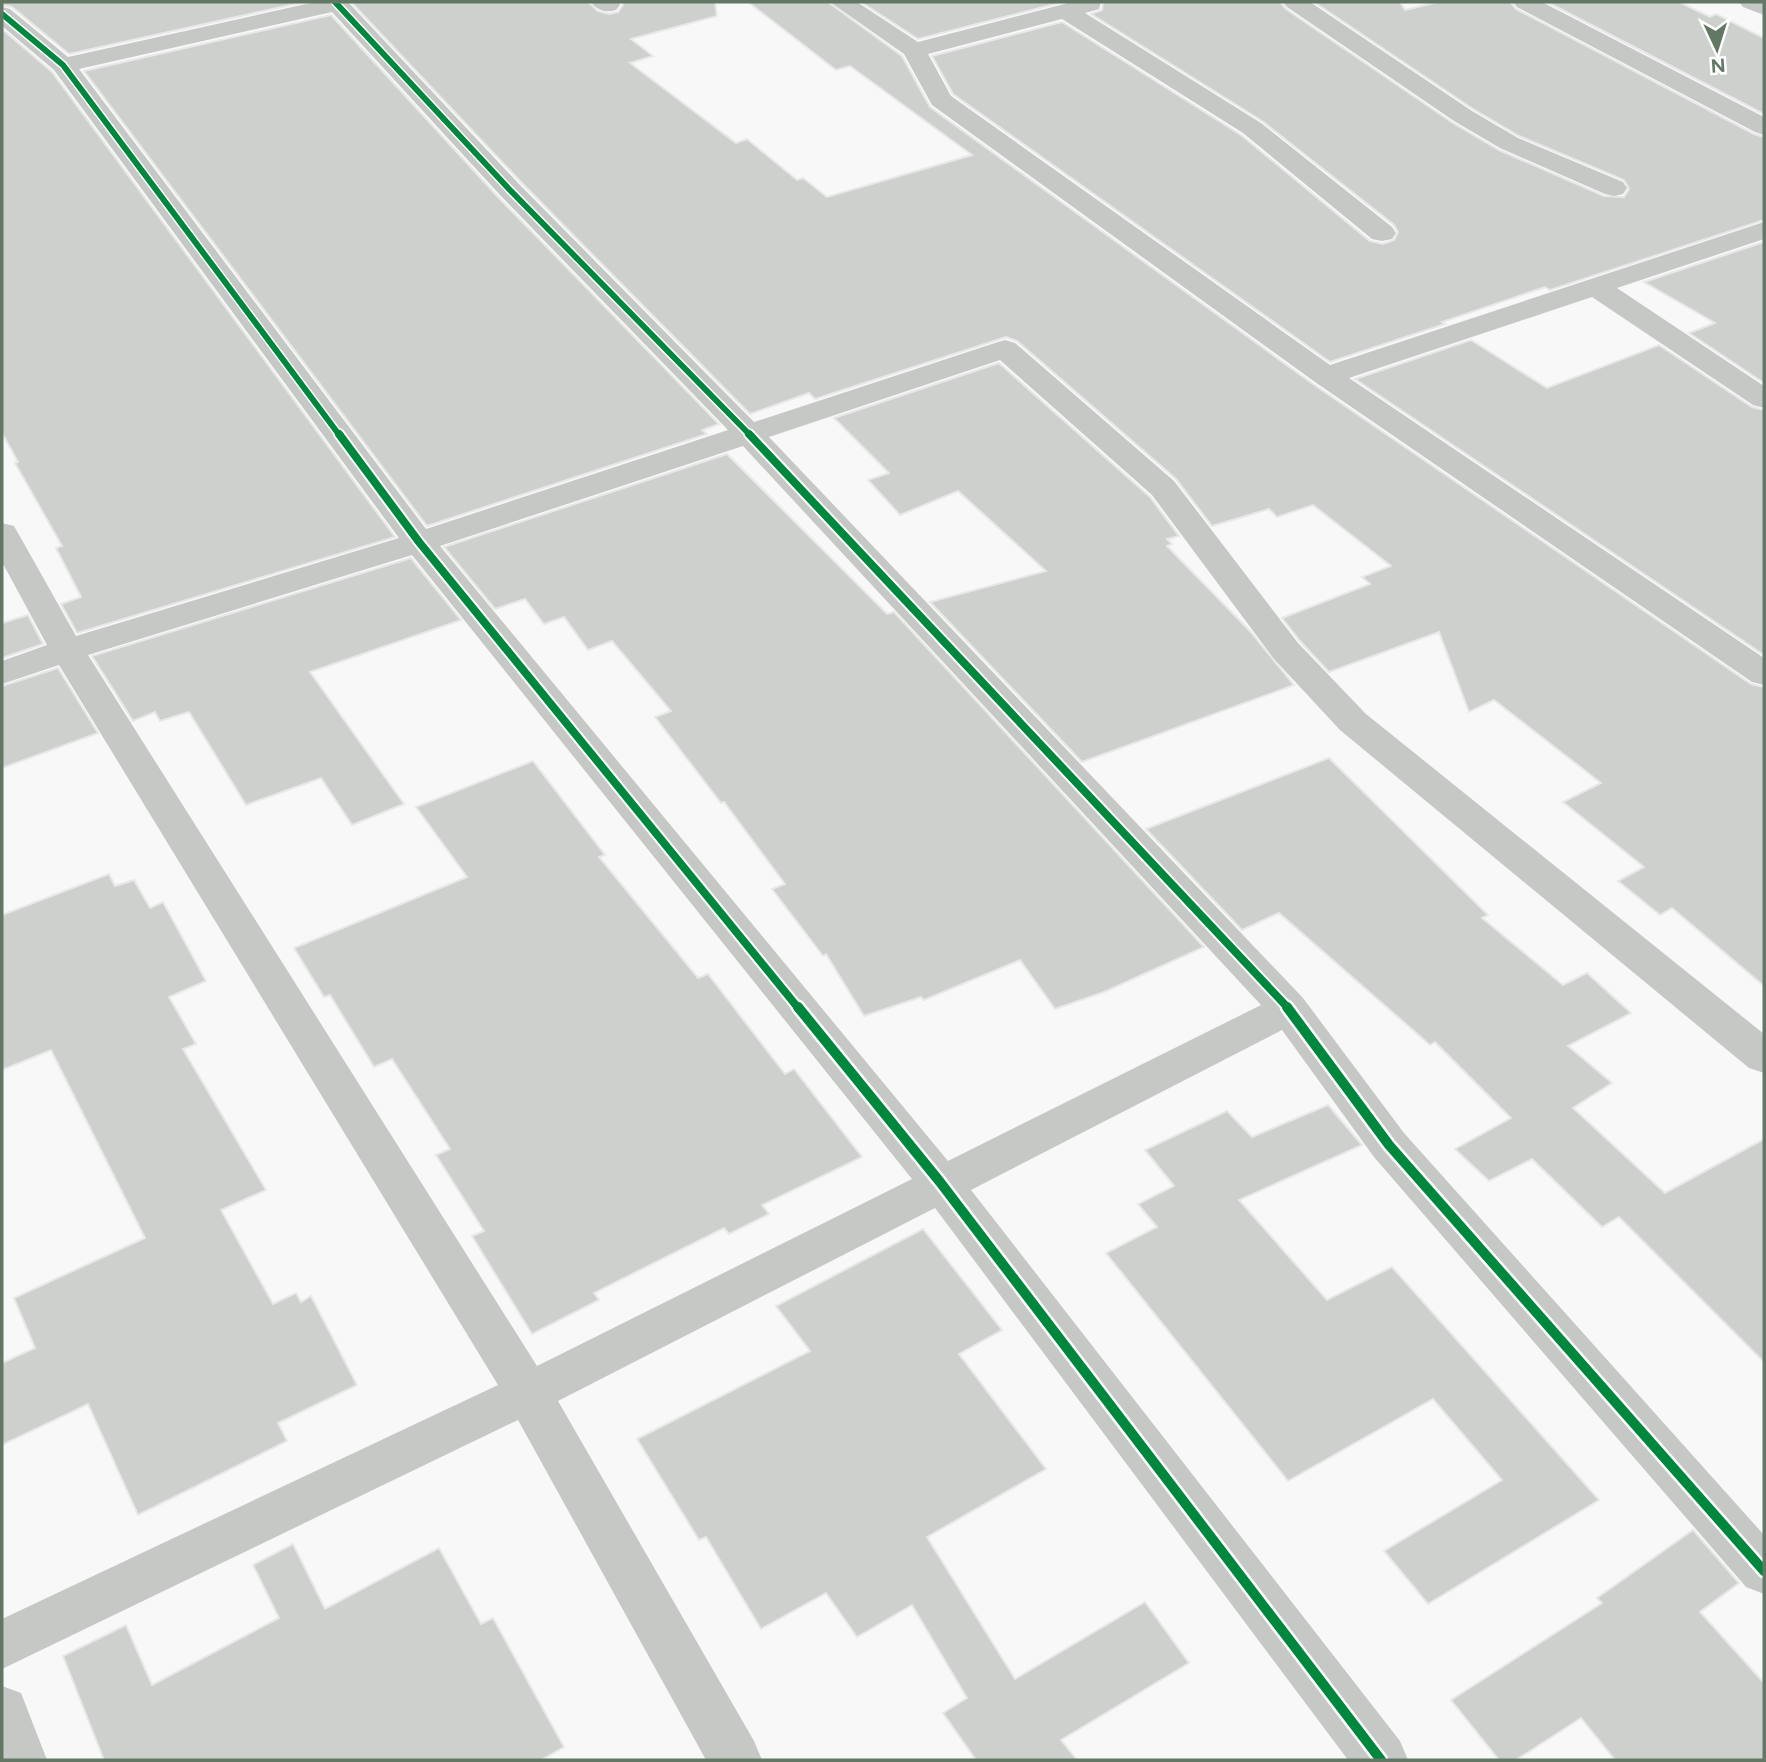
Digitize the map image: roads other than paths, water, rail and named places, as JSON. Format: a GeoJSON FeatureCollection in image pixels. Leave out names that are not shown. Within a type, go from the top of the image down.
{"type":"FeatureCollection","features":[{"type":"Feature","properties":{"kind":"street"},"geometry":{"type":"LineString","coordinates":[[842,2],[914,50],[941,100],[1326,376],[1764,674]]}},
{"type":"Feature","properties":{"kind":"street"},"geometry":{"type":"LineString","coordinates":[[914,50],[1098,2]]}},
{"type":"Feature","properties":{"kind":"street"},"geometry":{"type":"LineString","coordinates":[[1295,2],[1486,130],[1614,188]]}},
{"type":"Feature","properties":{"kind":"street"},"geometry":{"type":"LineString","coordinates":[[1525,2],[1764,127]]}},
{"type":"Feature","properties":{"kind":"street"},"geometry":{"type":"LineString","coordinates":[[1751,2],[1764,8]]}},
{"type":"Feature","properties":{"kind":"street"},"geometry":{"type":"LineString","coordinates":[[64,65],[336,3],[509,189],[747,432],[1289,1009],[1389,1145],[1764,1571]]}},
{"type":"Feature","properties":{"kind":"street"},"geometry":{"type":"LineString","coordinates":[[1067,12],[1251,128],[1382,233]]}},
{"type":"Feature","properties":{"kind":"street"},"geometry":{"type":"LineString","coordinates":[[2,14],[64,65],[419,541],[940,1182],[1381,1760]]}},
{"type":"Feature","properties":{"kind":"street"},"geometry":{"type":"LineString","coordinates":[[1326,376],[1764,230]]}},
{"type":"Feature","properties":{"kind":"street"},"geometry":{"type":"LineString","coordinates":[[1596,287],[1764,399]]}},
{"type":"Feature","properties":{"kind":"street"},"geometry":{"type":"LineString","coordinates":[[2,673],[67,650],[419,541],[1005,349],[1163,488],[1286,650],[1353,722],[1764,1057]]}},
{"type":"Feature","properties":{"kind":"street"},"geometry":{"type":"LineString","coordinates":[[2,533],[67,650],[528,1393],[735,1760]]}},
{"type":"Feature","properties":{"kind":"street"},"geometry":{"type":"LineString","coordinates":[[2,1645],[528,1393],[940,1182],[1289,1009]]}},
{"type":"Feature","properties":{"kind":"street"},"geometry":{"type":"LineString","coordinates":[[2,1711],[20,1760]]}}]}
